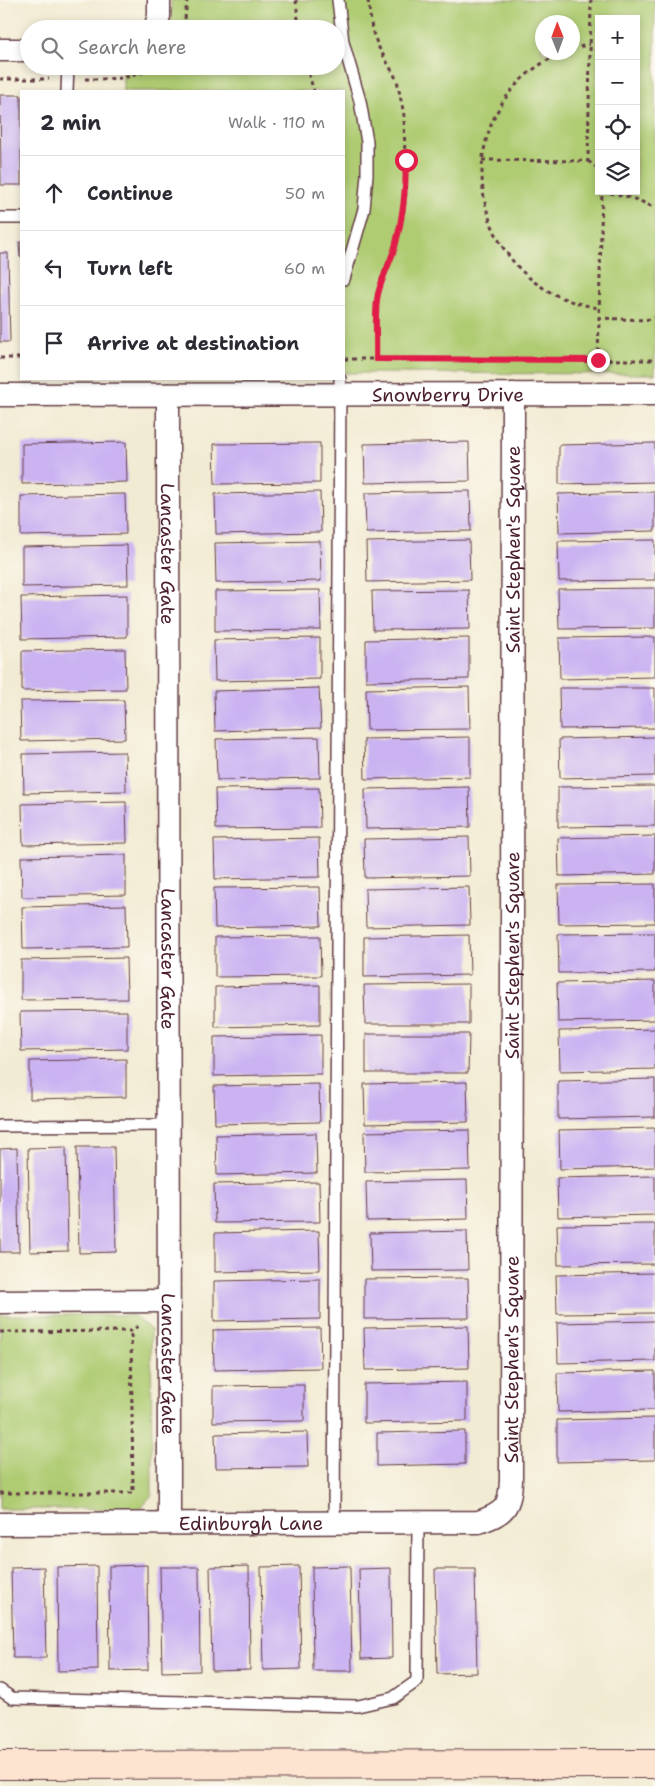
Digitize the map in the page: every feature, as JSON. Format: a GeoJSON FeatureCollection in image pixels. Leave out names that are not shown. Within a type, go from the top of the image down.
{"type":"FeatureCollection","features":[{"type":"Feature","properties":{"kind":"main road"},"geometry":{"type":"LineString","coordinates":[[0,1765],[655,1764]]}},
{"type":"Feature","properties":{"kind":"street"},"geometry":{"type":"LineString","coordinates":[[158,20],[159,0]]}},
{"type":"Feature","properties":{"kind":"street"},"geometry":{"type":"LineString","coordinates":[[0,50],[20,50]]}},
{"type":"Feature","properties":{"kind":"street","name":"Snowberry Drive"},"geometry":{"type":"LineString","coordinates":[[0,395],[168,395],[340,387],[513,394],[655,394]]}},
{"type":"Feature","properties":{"kind":"street","name":"Saint Stephen's Square"},"geometry":{"type":"LineString","coordinates":[[500,1513],[507,1506],[511,1480],[513,394]]}},
{"type":"Feature","properties":{"kind":"street","name":"Lancaster Gate"},"geometry":{"type":"LineString","coordinates":[[168,395],[169,1523]]}},
{"type":"Feature","properties":{"kind":"street"},"geometry":{"type":"LineString","coordinates":[[0,1302],[168,1302]]}},
{"type":"Feature","properties":{"kind":"street","name":"Edinburgh Lane"},"geometry":{"type":"LineString","coordinates":[[0,1524],[479,1522],[500,1513]]}},
{"type":"Feature","properties":{"kind":"lane"},"geometry":{"type":"LineString","coordinates":[[338,0],[340,20]]}},
{"type":"Feature","properties":{"kind":"lane"},"geometry":{"type":"LineString","coordinates":[[345,52],[360,101],[367,142],[367,174],[364,209],[345,276]]}},
{"type":"Feature","properties":{"kind":"lane"},"geometry":{"type":"LineString","coordinates":[[67,90],[68,75]]}},
{"type":"Feature","properties":{"kind":"lane"},"geometry":{"type":"LineString","coordinates":[[0,218],[20,218]]}},
{"type":"Feature","properties":{"kind":"lane"},"geometry":{"type":"LineString","coordinates":[[334,1523],[340,387]]}},
{"type":"Feature","properties":{"kind":"lane"},"geometry":{"type":"LineString","coordinates":[[0,1126],[168,1125]]}},
{"type":"Feature","properties":{"kind":"lane"},"geometry":{"type":"LineString","coordinates":[[0,1690],[12,1698],[348,1706],[358,1706],[393,1698],[418,1682],[418,1522]]}},
{"type":"Feature","properties":{"kind":"path"},"geometry":{"type":"LineString","coordinates":[[296,0],[298,20]]}},
{"type":"Feature","properties":{"kind":"path"},"geometry":{"type":"LineString","coordinates":[[368,0],[372,30],[378,46],[397,80],[404,115],[406,160],[406,189],[403,214],[395,248],[383,275],[377,296],[376,359]]}},
{"type":"Feature","properties":{"kind":"path"},"geometry":{"type":"LineString","coordinates":[[588,162],[591,0]]}},
{"type":"Feature","properties":{"kind":"path"},"geometry":{"type":"LineString","coordinates":[[580,47],[590,44]]}},
{"type":"Feature","properties":{"kind":"path"},"geometry":{"type":"LineString","coordinates":[[550,60],[532,70],[516,85],[503,101],[493,120],[482,160],[481,181],[484,202],[489,222],[498,241],[524,273],[540,286],[558,296],[578,304],[598,308]]}},
{"type":"Feature","properties":{"kind":"path"},"geometry":{"type":"LineString","coordinates":[[309,75],[314,90]]}},
{"type":"Feature","properties":{"kind":"path"},"geometry":{"type":"LineString","coordinates":[[482,160],[588,162],[595,166]]}},
{"type":"Feature","properties":{"kind":"path"},"geometry":{"type":"LineString","coordinates":[[598,360],[602,195]]}},
{"type":"Feature","properties":{"kind":"path"},"geometry":{"type":"LineString","coordinates":[[624,195],[638,199],[655,208]]}},
{"type":"Feature","properties":{"kind":"path"},"geometry":{"type":"LineString","coordinates":[[598,318],[645,320],[655,318]]}},
{"type":"Feature","properties":{"kind":"path"},"geometry":{"type":"LineString","coordinates":[[0,358],[20,358]]}},
{"type":"Feature","properties":{"kind":"path"},"geometry":{"type":"LineString","coordinates":[[345,359],[655,360]]}},
{"type":"Feature","properties":{"kind":"path"},"geometry":{"type":"LineString","coordinates":[[0,1332],[131,1331],[133,1493],[0,1493]]}},
{"type":"Feature","properties":{"kind":"green space"},"geometry":{"type":"Polygon","coordinates":[[[171,0],[655,0],[655,374],[345,373],[345,90],[123,90],[123,75],[345,75],[345,20],[170,20],[171,0]]]}},
{"type":"Feature","properties":{"kind":"green space"},"geometry":{"type":"Polygon","coordinates":[[[0,1315],[133,1315],[151,1330],[152,1495],[139,1509],[0,1509],[0,1315]]]}},
{"type":"Feature","properties":{"kind":"building"},"geometry":{"type":"Polygon","coordinates":[[[0,95],[20,95],[20,185],[1,185],[0,95]]]}},
{"type":"Feature","properties":{"kind":"building"},"geometry":{"type":"Polygon","coordinates":[[[0,253],[8,253],[10,342],[0,342],[0,253]]]}},
{"type":"Feature","properties":{"kind":"building"},"geometry":{"type":"Polygon","coordinates":[[[126,442],[127,482],[22,484],[22,444],[126,442]]]}},
{"type":"Feature","properties":{"kind":"building"},"geometry":{"type":"Polygon","coordinates":[[[469,442],[470,481],[365,483],[364,444],[469,442]]]}},
{"type":"Feature","properties":{"kind":"building"},"geometry":{"type":"Polygon","coordinates":[[[320,443],[320,483],[215,484],[214,444],[320,443]]]}},
{"type":"Feature","properties":{"kind":"building"},"geometry":{"type":"Polygon","coordinates":[[[655,443],[655,482],[559,484],[559,445],[655,443]]]}},
{"type":"Feature","properties":{"kind":"building"},"geometry":{"type":"Polygon","coordinates":[[[470,491],[471,531],[366,533],[365,493],[470,491]]]}},
{"type":"Feature","properties":{"kind":"building"},"geometry":{"type":"Polygon","coordinates":[[[320,492],[321,532],[216,534],[215,494],[320,492]]]}},
{"type":"Feature","properties":{"kind":"building"},"geometry":{"type":"Polygon","coordinates":[[[655,492],[655,531],[559,533],[558,494],[655,492]]]}},
{"type":"Feature","properties":{"kind":"building"},"geometry":{"type":"Polygon","coordinates":[[[125,494],[126,534],[21,536],[21,496],[125,494]]]}},
{"type":"Feature","properties":{"kind":"building"},"geometry":{"type":"Polygon","coordinates":[[[469,540],[470,580],[367,582],[366,542],[469,540]]]}},
{"type":"Feature","properties":{"kind":"building"},"geometry":{"type":"Polygon","coordinates":[[[655,540],[655,580],[559,581],[558,541],[655,540]]]}},
{"type":"Feature","properties":{"kind":"building"},"geometry":{"type":"Polygon","coordinates":[[[320,541],[321,581],[216,583],[215,543],[320,541]]]}},
{"type":"Feature","properties":{"kind":"building"},"geometry":{"type":"Polygon","coordinates":[[[127,545],[128,585],[22,587],[22,547],[127,545]]]}},
{"type":"Feature","properties":{"kind":"building"},"geometry":{"type":"Polygon","coordinates":[[[655,588],[655,628],[559,629],[558,589],[655,588]]]}},
{"type":"Feature","properties":{"kind":"building"},"geometry":{"type":"Polygon","coordinates":[[[320,590],[321,630],[215,631],[215,591],[320,590]]]}},
{"type":"Feature","properties":{"kind":"building"},"geometry":{"type":"Polygon","coordinates":[[[469,590],[470,629],[373,630],[372,591],[469,590]]]}},
{"type":"Feature","properties":{"kind":"building"},"geometry":{"type":"Polygon","coordinates":[[[127,595],[127,637],[22,639],[21,597],[127,595]]]}},
{"type":"Feature","properties":{"kind":"building"},"geometry":{"type":"Polygon","coordinates":[[[655,637],[655,677],[560,679],[559,638],[655,637]]]}},
{"type":"Feature","properties":{"kind":"building"},"geometry":{"type":"Polygon","coordinates":[[[320,638],[320,679],[215,681],[214,640],[320,638]]]}},
{"type":"Feature","properties":{"kind":"building"},"geometry":{"type":"Polygon","coordinates":[[[469,638],[469,679],[366,681],[366,640],[469,638]]]}},
{"type":"Feature","properties":{"kind":"building"},"geometry":{"type":"Polygon","coordinates":[[[125,649],[126,689],[22,691],[22,651],[125,649]]]}},
{"type":"Feature","properties":{"kind":"building"},"geometry":{"type":"Polygon","coordinates":[[[469,687],[470,729],[367,730],[366,689],[469,687]]]}},
{"type":"Feature","properties":{"kind":"building"},"geometry":{"type":"Polygon","coordinates":[[[319,688],[321,728],[215,731],[214,691],[319,688]]]}},
{"type":"Feature","properties":{"kind":"building"},"geometry":{"type":"Polygon","coordinates":[[[559,688],[655,688],[655,728],[560,729],[559,688]]]}},
{"type":"Feature","properties":{"kind":"building"},"geometry":{"type":"Polygon","coordinates":[[[124,700],[125,739],[21,741],[20,701],[124,700]]]}},
{"type":"Feature","properties":{"kind":"building"},"geometry":{"type":"Polygon","coordinates":[[[319,737],[320,778],[217,780],[216,739],[319,737]]]}},
{"type":"Feature","properties":{"kind":"building"},"geometry":{"type":"Polygon","coordinates":[[[470,737],[470,777],[365,779],[364,739],[470,737]]]}},
{"type":"Feature","properties":{"kind":"building"},"geometry":{"type":"Polygon","coordinates":[[[655,737],[655,776],[560,778],[559,739],[655,737]]]}},
{"type":"Feature","properties":{"kind":"building"},"geometry":{"type":"Polygon","coordinates":[[[125,752],[126,791],[24,793],[23,754],[125,752]]]}},
{"type":"Feature","properties":{"kind":"building"},"geometry":{"type":"Polygon","coordinates":[[[655,786],[655,826],[558,827],[558,787],[655,786]]]}},
{"type":"Feature","properties":{"kind":"building"},"geometry":{"type":"Polygon","coordinates":[[[469,787],[470,827],[366,829],[365,789],[469,787]]]}},
{"type":"Feature","properties":{"kind":"building"},"geometry":{"type":"Polygon","coordinates":[[[319,788],[320,828],[216,829],[215,789],[319,788]]]}},
{"type":"Feature","properties":{"kind":"building"},"geometry":{"type":"Polygon","coordinates":[[[126,802],[127,843],[23,845],[22,804],[126,802]]]}},
{"type":"Feature","properties":{"kind":"building"},"geometry":{"type":"Polygon","coordinates":[[[655,836],[655,874],[559,876],[558,838],[655,836]]]}},
{"type":"Feature","properties":{"kind":"building"},"geometry":{"type":"Polygon","coordinates":[[[469,837],[470,876],[365,878],[364,839],[469,837]]]}},
{"type":"Feature","properties":{"kind":"building"},"geometry":{"type":"Polygon","coordinates":[[[319,838],[320,877],[215,879],[214,840],[319,838]]]}},
{"type":"Feature","properties":{"kind":"building"},"geometry":{"type":"Polygon","coordinates":[[[126,855],[126,895],[22,897],[21,857],[126,855]]]}},
{"type":"Feature","properties":{"kind":"building"},"geometry":{"type":"Polygon","coordinates":[[[655,884],[655,923],[559,924],[558,885],[655,884]]]}},
{"type":"Feature","properties":{"kind":"building"},"geometry":{"type":"Polygon","coordinates":[[[320,887],[321,926],[215,928],[214,888],[320,887]]]}},
{"type":"Feature","properties":{"kind":"building"},"geometry":{"type":"Polygon","coordinates":[[[469,887],[470,925],[366,927],[365,889],[469,887]]]}},
{"type":"Feature","properties":{"kind":"building"},"geometry":{"type":"Polygon","coordinates":[[[126,905],[127,947],[23,949],[22,907],[126,905]]]}},
{"type":"Feature","properties":{"kind":"building"},"geometry":{"type":"Polygon","coordinates":[[[655,933],[655,972],[559,973],[558,934],[655,933]]]}},
{"type":"Feature","properties":{"kind":"building"},"geometry":{"type":"Polygon","coordinates":[[[469,935],[470,975],[364,977],[364,937],[469,935]]]}},
{"type":"Feature","properties":{"kind":"building"},"geometry":{"type":"Polygon","coordinates":[[[320,936],[321,976],[215,977],[215,937],[320,936]]]}},
{"type":"Feature","properties":{"kind":"building"},"geometry":{"type":"Polygon","coordinates":[[[126,958],[127,999],[21,1000],[21,960],[126,958]]]}},
{"type":"Feature","properties":{"kind":"building"},"geometry":{"type":"Polygon","coordinates":[[[655,981],[655,1020],[558,1022],[557,983],[655,981]]]}},
{"type":"Feature","properties":{"kind":"building"},"geometry":{"type":"Polygon","coordinates":[[[469,984],[469,1024],[365,1024],[364,985],[469,984]]]}},
{"type":"Feature","properties":{"kind":"building"},"geometry":{"type":"Polygon","coordinates":[[[320,985],[320,1025],[215,1027],[215,987],[320,985]]]}},
{"type":"Feature","properties":{"kind":"building"},"geometry":{"type":"Polygon","coordinates":[[[127,1011],[127,1049],[21,1051],[20,1012],[127,1011]]]}},
{"type":"Feature","properties":{"kind":"building"},"geometry":{"type":"Polygon","coordinates":[[[655,1029],[655,1069],[560,1071],[559,1031],[655,1029]]]}},
{"type":"Feature","properties":{"kind":"building"},"geometry":{"type":"Polygon","coordinates":[[[366,1034],[469,1034],[468,1073],[366,1073],[366,1034]]]}},
{"type":"Feature","properties":{"kind":"building"},"geometry":{"type":"Polygon","coordinates":[[[321,1035],[321,1074],[214,1076],[214,1037],[321,1035]]]}},
{"type":"Feature","properties":{"kind":"building"},"geometry":{"type":"Polygon","coordinates":[[[126,1059],[126,1097],[30,1099],[30,1061],[126,1059]]]}},
{"type":"Feature","properties":{"kind":"building"},"geometry":{"type":"Polygon","coordinates":[[[655,1079],[655,1117],[558,1119],[558,1081],[655,1079]]]}},
{"type":"Feature","properties":{"kind":"building"},"geometry":{"type":"Polygon","coordinates":[[[467,1082],[468,1122],[365,1124],[364,1084],[467,1082]]]}},
{"type":"Feature","properties":{"kind":"building"},"geometry":{"type":"Polygon","coordinates":[[[319,1084],[320,1122],[215,1124],[214,1086],[319,1084]]]}},
{"type":"Feature","properties":{"kind":"building"},"geometry":{"type":"Polygon","coordinates":[[[655,1128],[655,1167],[560,1169],[559,1130],[655,1128]]]}},
{"type":"Feature","properties":{"kind":"building"},"geometry":{"type":"Polygon","coordinates":[[[469,1130],[470,1170],[365,1172],[364,1132],[469,1130]]]}},
{"type":"Feature","properties":{"kind":"building"},"geometry":{"type":"Polygon","coordinates":[[[316,1133],[317,1173],[217,1175],[216,1135],[316,1133]]]}},
{"type":"Feature","properties":{"kind":"building"},"geometry":{"type":"Polygon","coordinates":[[[66,1147],[68,1251],[30,1252],[28,1148],[66,1147]]]}},
{"type":"Feature","properties":{"kind":"building"},"geometry":{"type":"Polygon","coordinates":[[[77,1147],[114,1147],[116,1252],[79,1253],[77,1147]]]}},
{"type":"Feature","properties":{"kind":"building"},"geometry":{"type":"Polygon","coordinates":[[[17,1148],[19,1252],[0,1252],[0,1149],[17,1148]]]}},
{"type":"Feature","properties":{"kind":"building"},"geometry":{"type":"Polygon","coordinates":[[[655,1176],[655,1215],[558,1217],[557,1178],[655,1176]]]}},
{"type":"Feature","properties":{"kind":"building"},"geometry":{"type":"Polygon","coordinates":[[[467,1180],[468,1219],[367,1221],[366,1182],[467,1180]]]}},
{"type":"Feature","properties":{"kind":"building"},"geometry":{"type":"Polygon","coordinates":[[[319,1182],[320,1222],[215,1223],[214,1184],[319,1182]]]}},
{"type":"Feature","properties":{"kind":"building"},"geometry":{"type":"Polygon","coordinates":[[[655,1224],[655,1264],[558,1265],[557,1225],[655,1224]]]}},
{"type":"Feature","properties":{"kind":"building"},"geometry":{"type":"Polygon","coordinates":[[[319,1231],[320,1270],[215,1272],[215,1233],[319,1231]]]}},
{"type":"Feature","properties":{"kind":"building"},"geometry":{"type":"Polygon","coordinates":[[[467,1231],[468,1270],[371,1271],[370,1233],[467,1231]]]}},
{"type":"Feature","properties":{"kind":"building"},"geometry":{"type":"Polygon","coordinates":[[[655,1273],[655,1313],[557,1314],[556,1275],[655,1273]]]}},
{"type":"Feature","properties":{"kind":"building"},"geometry":{"type":"Polygon","coordinates":[[[468,1278],[469,1318],[364,1319],[364,1279],[468,1278]]]}},
{"type":"Feature","properties":{"kind":"building"},"geometry":{"type":"Polygon","coordinates":[[[320,1279],[320,1319],[214,1321],[214,1281],[320,1279]]]}},
{"type":"Feature","properties":{"kind":"building"},"geometry":{"type":"Polygon","coordinates":[[[655,1321],[655,1361],[558,1363],[557,1323],[655,1321]]]}},
{"type":"Feature","properties":{"kind":"building"},"geometry":{"type":"Polygon","coordinates":[[[468,1326],[469,1368],[365,1370],[364,1328],[468,1326]]]}},
{"type":"Feature","properties":{"kind":"building"},"geometry":{"type":"Polygon","coordinates":[[[320,1328],[321,1368],[214,1370],[213,1330],[320,1328]]]}},
{"type":"Feature","properties":{"kind":"building"},"geometry":{"type":"Polygon","coordinates":[[[655,1371],[655,1410],[558,1412],[557,1373],[655,1371]]]}},
{"type":"Feature","properties":{"kind":"building"},"geometry":{"type":"Polygon","coordinates":[[[467,1382],[467,1421],[364,1423],[364,1384],[467,1382]]]}},
{"type":"Feature","properties":{"kind":"building"},"geometry":{"type":"Polygon","coordinates":[[[304,1385],[304,1421],[213,1422],[213,1386],[304,1385]]]}},
{"type":"Feature","properties":{"kind":"building"},"geometry":{"type":"Polygon","coordinates":[[[655,1418],[655,1460],[557,1462],[557,1420],[655,1418]]]}},
{"type":"Feature","properties":{"kind":"building"},"geometry":{"type":"Polygon","coordinates":[[[465,1431],[465,1464],[377,1466],[377,1433],[465,1431]]]}},
{"type":"Feature","properties":{"kind":"building"},"geometry":{"type":"Polygon","coordinates":[[[307,1432],[308,1467],[216,1468],[215,1434],[307,1432]]]}},
{"type":"Feature","properties":{"kind":"building"},"geometry":{"type":"Polygon","coordinates":[[[147,1565],[148,1670],[110,1671],[109,1566],[147,1565]]]}},
{"type":"Feature","properties":{"kind":"building"},"geometry":{"type":"Polygon","coordinates":[[[97,1566],[98,1670],[58,1671],[57,1567],[97,1566]]]}},
{"type":"Feature","properties":{"kind":"building"},"geometry":{"type":"Polygon","coordinates":[[[249,1566],[250,1670],[212,1671],[210,1567],[249,1566]]]}},
{"type":"Feature","properties":{"kind":"building"},"geometry":{"type":"Polygon","coordinates":[[[299,1566],[301,1669],[263,1670],[261,1567],[299,1566]]]}},
{"type":"Feature","properties":{"kind":"building"},"geometry":{"type":"Polygon","coordinates":[[[350,1566],[352,1671],[313,1671],[312,1567],[350,1566]]]}},
{"type":"Feature","properties":{"kind":"building"},"geometry":{"type":"Polygon","coordinates":[[[44,1567],[46,1658],[13,1658],[11,1568],[44,1567]]]}},
{"type":"Feature","properties":{"kind":"building"},"geometry":{"type":"Polygon","coordinates":[[[160,1567],[199,1567],[200,1671],[162,1672],[160,1567]]]}},
{"type":"Feature","properties":{"kind":"building"},"geometry":{"type":"Polygon","coordinates":[[[391,1568],[392,1658],[361,1659],[359,1569],[391,1568]]]}},
{"type":"Feature","properties":{"kind":"building"},"geometry":{"type":"Polygon","coordinates":[[[435,1569],[475,1569],[477,1673],[437,1674],[435,1569]]]}},
{"type":"Feature","properties":{"kind":"route"},"geometry":{"type":"LineString","coordinates":[[406,160],[406,189],[403,214],[395,248],[383,275],[377,296],[376,359],[598,360]]}}]}
